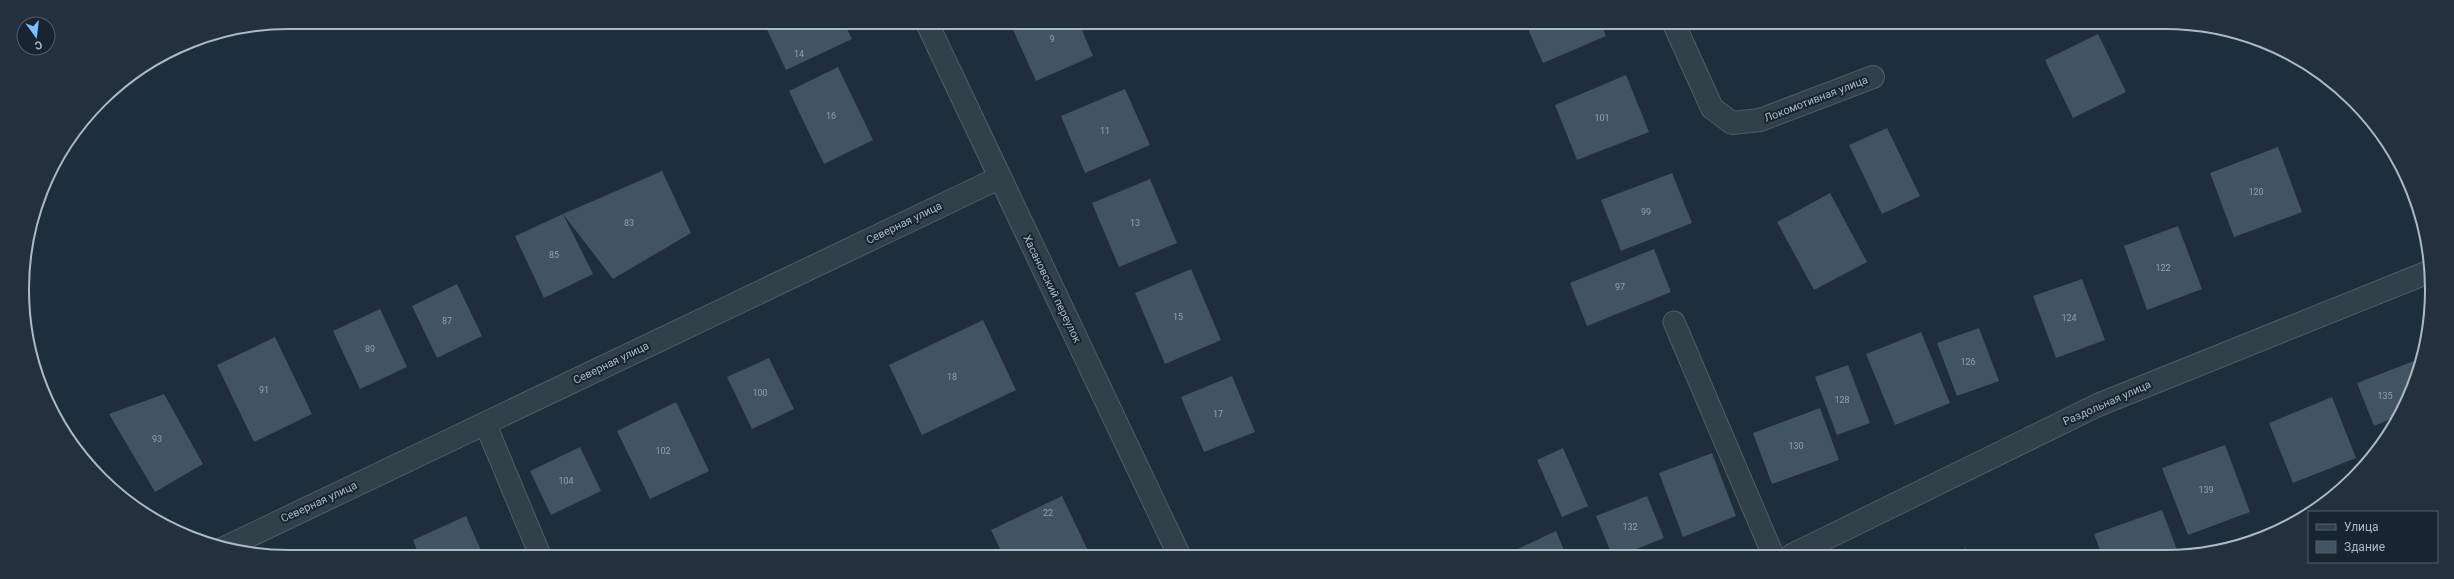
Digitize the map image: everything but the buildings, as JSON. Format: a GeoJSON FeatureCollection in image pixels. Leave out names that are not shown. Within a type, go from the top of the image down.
{"type":"FeatureCollection","features":[{"type":"Feature","properties":{"kind":"street","name":"Хасановский переулок"},"geometry":{"type":"LineString","coordinates":[[930,29],[999,178],[1177,550]]}},
{"type":"Feature","properties":{"kind":"street","name":"Локомотивная улица"},"geometry":{"type":"LineString","coordinates":[[1676,29],[1712,108],[1732,123],[1760,120],[1873,77]]}},
{"type":"Feature","properties":{"kind":"street","name":"Северная улица"},"geometry":{"type":"LineString","coordinates":[[233,544],[999,178]]}},
{"type":"Feature","properties":{"kind":"street","name":"Раздольная улица"},"geometry":{"type":"LineString","coordinates":[[1802,550],[2098,405],[2424,274]]}},
{"type":"Feature","properties":{"kind":"lane"},"geometry":{"type":"LineString","coordinates":[[1674,322],[1771,550]]}},
{"type":"Feature","properties":{"kind":"lane"},"geometry":{"type":"LineString","coordinates":[[485,423],[538,550]]}}]}
